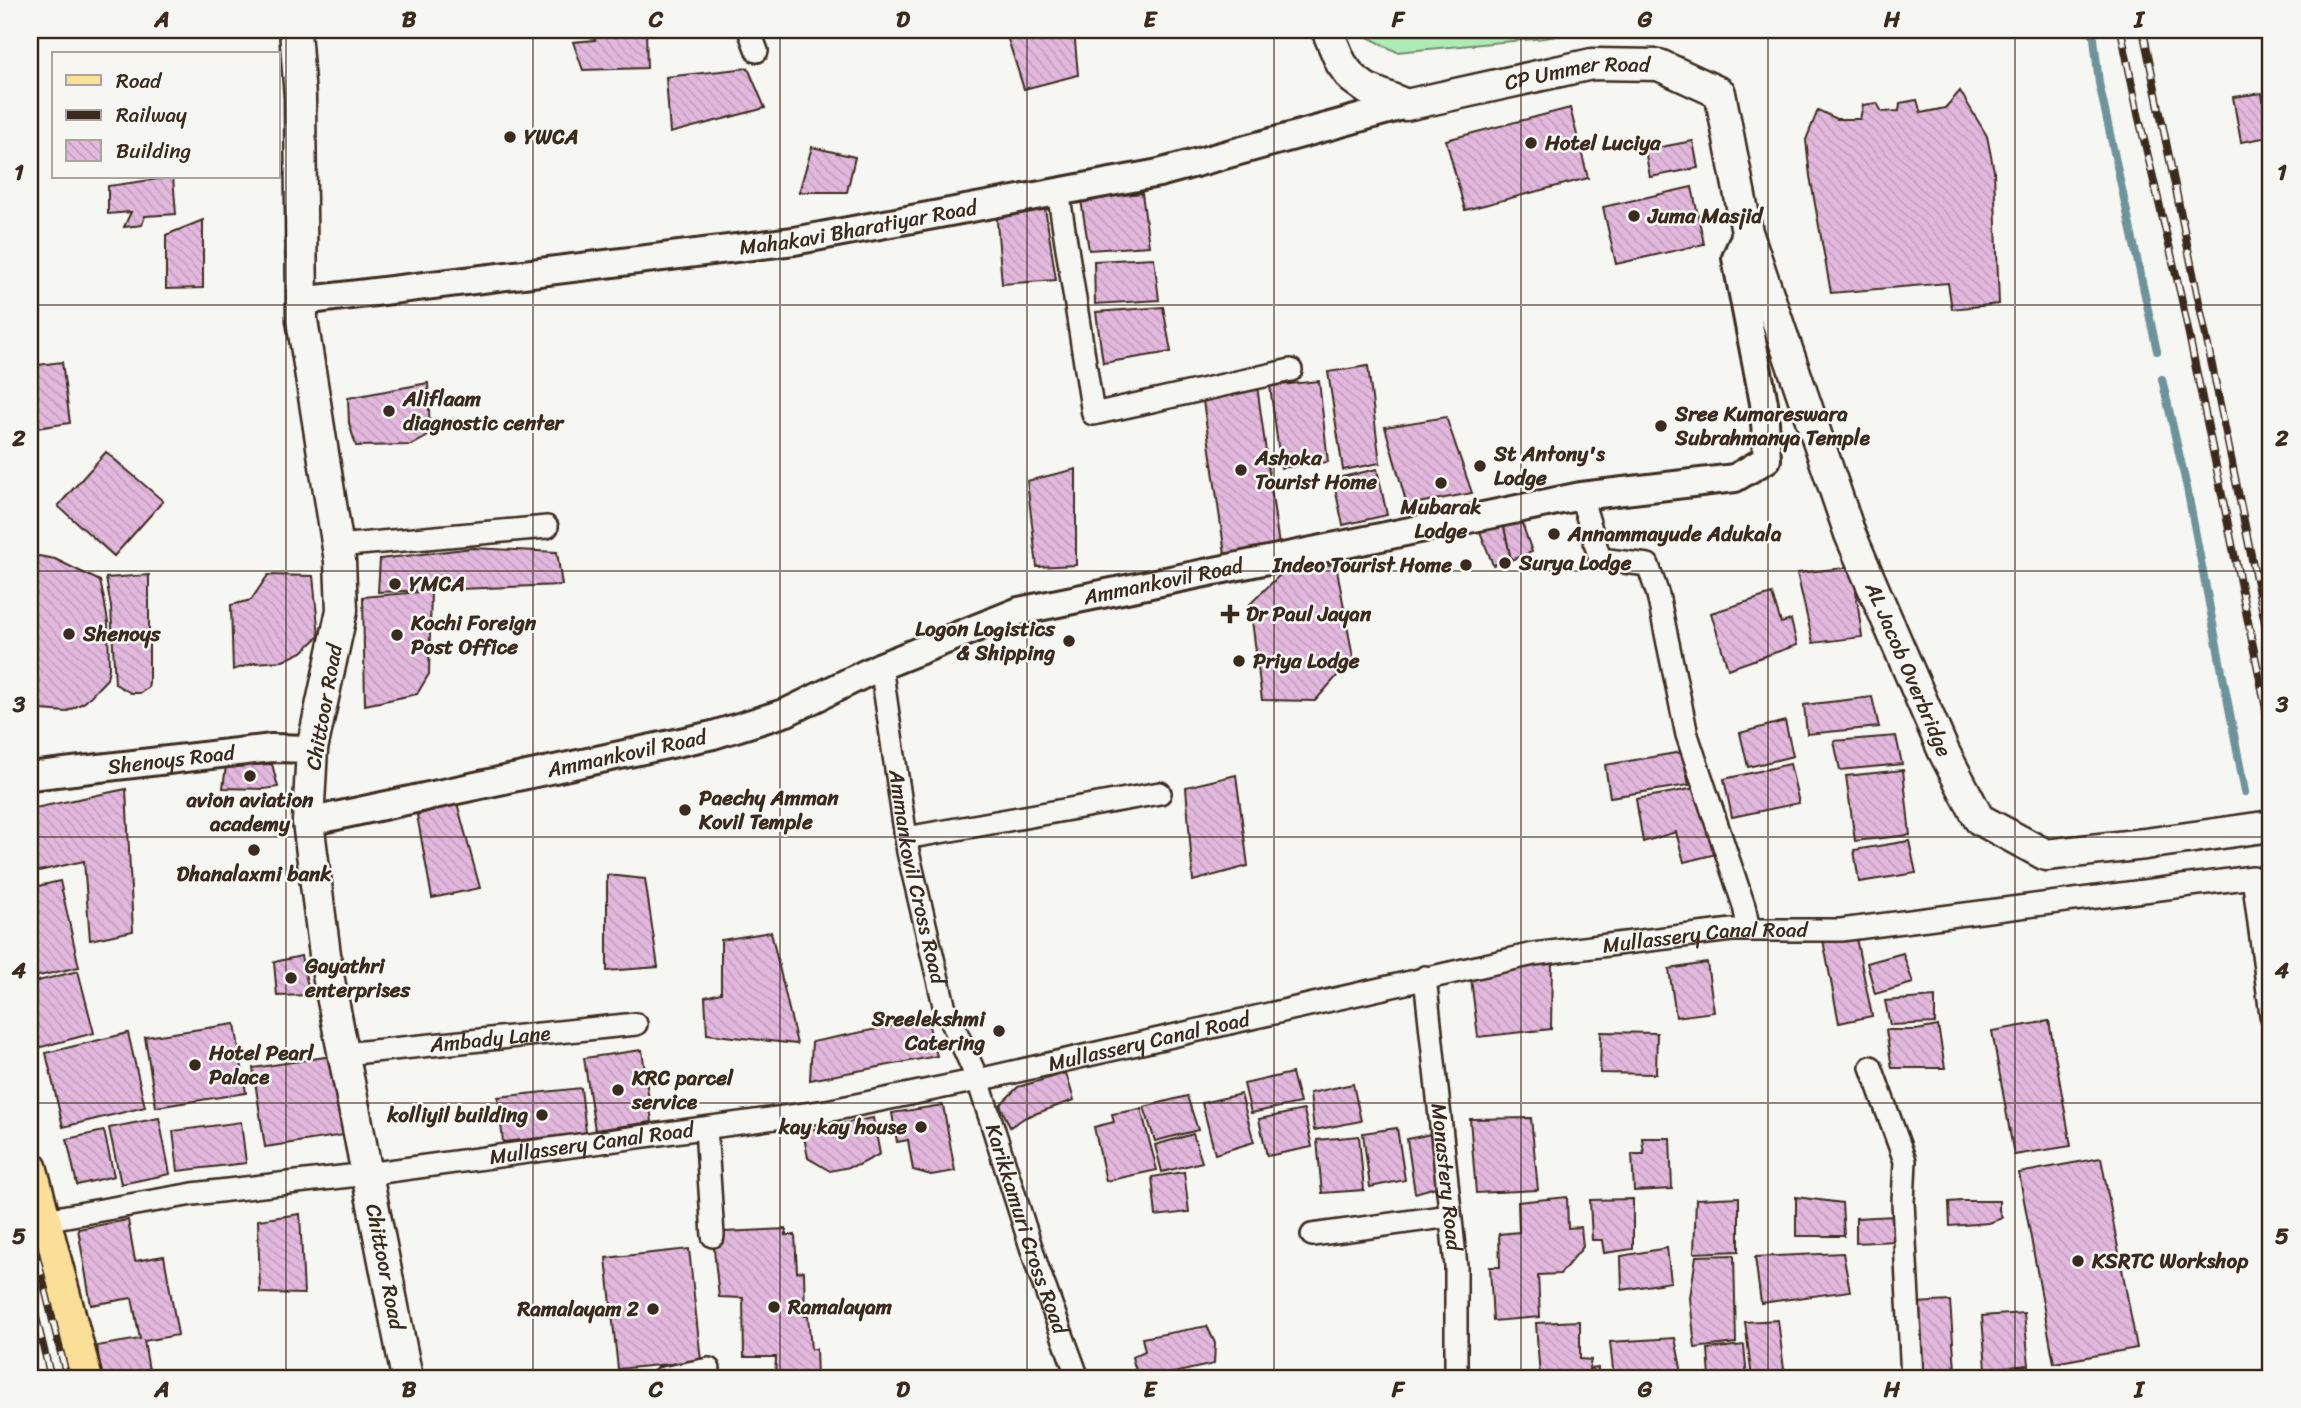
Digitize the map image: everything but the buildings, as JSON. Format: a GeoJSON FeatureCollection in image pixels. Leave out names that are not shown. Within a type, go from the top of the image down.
{"type":"FeatureCollection","features":[{"type":"Feature","properties":{"kind":"main road","name":"Chittoor Road"},"geometry":{"type":"LineString","coordinates":[[295,30],[300,97],[301,301],[337,546],[342,610],[312,749],[308,822],[327,970],[407,1378]]}},
{"type":"Feature","properties":{"kind":"main road"},"geometry":{"type":"LineString","coordinates":[[1327,30],[1340,63],[1352,78],[1367,89],[1406,105]]}},
{"type":"Feature","properties":{"kind":"main road","name":"CP Ummer Road"},"geometry":{"type":"LineString","coordinates":[[1406,105],[1592,64],[1659,65],[1720,93],[1747,232]]}},
{"type":"Feature","properties":{"kind":"main road","name":"AL Jacob Overbridge"},"geometry":{"type":"LineString","coordinates":[[1747,232],[1850,534],[1944,752],[1979,819],[2046,855],[2271,826]]}},
{"type":"Feature","properties":{"kind":"main road"},"geometry":{"type":"LineString","coordinates":[[30,1168],[86,1378]]}},
{"type":"Feature","properties":{"kind":"street"},"geometry":{"type":"LineString","coordinates":[[749,30],[757,51]]}},
{"type":"Feature","properties":{"kind":"street","name":"Mahakavi Bharatiyar Road"},"geometry":{"type":"LineString","coordinates":[[301,301],[793,241],[1159,173],[1406,105]]}},
{"type":"Feature","properties":{"kind":"street"},"geometry":{"type":"LineString","coordinates":[[1058,191],[1093,414],[1291,370]]}},
{"type":"Feature","properties":{"kind":"street","name":"Ammankovil Road"},"geometry":{"type":"LineString","coordinates":[[308,822],[713,735],[787,712],[881,666],[1019,611],[1581,496],[1735,478],[1767,459],[1764,403],[1736,258],[1747,232]]}},
{"type":"Feature","properties":{"kind":"street"},"geometry":{"type":"LineString","coordinates":[[1581,496],[1600,559],[1648,565],[1658,595],[1687,735],[1744,906],[1749,930]]}},
{"type":"Feature","properties":{"kind":"street"},"geometry":{"type":"LineString","coordinates":[[337,546],[547,527]]}},
{"type":"Feature","properties":{"kind":"street","name":"Ammankovil Cross Road"},"geometry":{"type":"LineString","coordinates":[[881,666],[906,838],[944,1005],[978,1080]]}},
{"type":"Feature","properties":{"kind":"street","name":"Shenoys Road"},"geometry":{"type":"LineString","coordinates":[[30,776],[272,748],[312,749]]}},
{"type":"Feature","properties":{"kind":"street"},"geometry":{"type":"LineString","coordinates":[[906,838],[1160,793]]}},
{"type":"Feature","properties":{"kind":"street","name":"Mullassery Canal Road"},"geometry":{"type":"LineString","coordinates":[[44,1220],[193,1194],[367,1174],[827,1111],[978,1080],[1534,954],[1732,930],[1840,930],[2253,877],[2271,1014]]}},
{"type":"Feature","properties":{"kind":"street","name":"Monastery Road"},"geometry":{"type":"LineString","coordinates":[[1425,977],[1456,1266],[1456,1378]]}},
{"type":"Feature","properties":{"kind":"street","name":"Ambady Lane"},"geometry":{"type":"LineString","coordinates":[[344,1054],[636,1024]]}},
{"type":"Feature","properties":{"kind":"street"},"geometry":{"type":"LineString","coordinates":[[1871,1067],[1905,1161],[1903,1202],[1912,1378]]}},
{"type":"Feature","properties":{"kind":"street","name":"Karikkamuri Cross Road"},"geometry":{"type":"LineString","coordinates":[[978,1080],[1038,1269],[1078,1378]]}},
{"type":"Feature","properties":{"kind":"street"},"geometry":{"type":"LineString","coordinates":[[706,1128],[713,1236]]}},
{"type":"Feature","properties":{"kind":"street"},"geometry":{"type":"LineString","coordinates":[[1311,1235],[1450,1216]]}},
{"type":"Feature","properties":{"kind":"street"},"geometry":{"type":"LineString","coordinates":[[663,1378],[709,1369]]}},
{"type":"Feature","properties":{"kind":"green space"},"geometry":{"type":"Polygon","coordinates":[[[1354,30],[1588,30],[1545,38],[1397,52],[1354,30]]]}},
{"type":"Feature","properties":{"kind":"waterway"},"geometry":{"type":"LineString","coordinates":[[2091,30],[2099,83],[2157,351]]}},
{"type":"Feature","properties":{"kind":"waterway"},"geometry":{"type":"LineString","coordinates":[[2162,379],[2187,488],[2245,792]]}},
{"type":"Feature","properties":{"kind":"railway"},"geometry":{"type":"LineString","coordinates":[[2121,30],[2181,296],[2271,733]]}},
{"type":"Feature","properties":{"kind":"railway"},"geometry":{"type":"LineString","coordinates":[[2143,30],[2271,652]]}},
{"type":"Feature","properties":{"kind":"railway"},"geometry":{"type":"LineString","coordinates":[[30,1228],[67,1378]]}},
{"type":"Feature","properties":{"kind":"railway"},"geometry":{"type":"LineString","coordinates":[[30,1293],[51,1378]]}},
{"type":"Feature","properties":{"kind":"place","name":"YWCA"},"geometry":{"type":"Point","coordinates":[510,137]}},
{"type":"Feature","properties":{"kind":"place","name":"Hotel Luciya"},"geometry":{"type":"Point","coordinates":[1531,143]}},
{"type":"Feature","properties":{"kind":"place","name":"Juma Masjid"},"geometry":{"type":"Point","coordinates":[1634,216]}},
{"type":"Feature","properties":{"kind":"place","name":"Aliflaam diagnostic center"},"geometry":{"type":"Point","coordinates":[389,411]}},
{"type":"Feature","properties":{"kind":"place","name":"Sree Kumareswara Subrahmanya Temple"},"geometry":{"type":"Point","coordinates":[1661,426]}},
{"type":"Feature","properties":{"kind":"place","name":"St Antony's Lodge"},"geometry":{"type":"Point","coordinates":[1480,466]}},
{"type":"Feature","properties":{"kind":"place","name":"Ashoka Tourist Home"},"geometry":{"type":"Point","coordinates":[1241,470]}},
{"type":"Feature","properties":{"kind":"place","name":"Mubarak Lodge"},"geometry":{"type":"Point","coordinates":[1441,483]}},
{"type":"Feature","properties":{"kind":"place","name":"Annammayude Adukala"},"geometry":{"type":"Point","coordinates":[1554,534]}},
{"type":"Feature","properties":{"kind":"place","name":"Surya Lodge"},"geometry":{"type":"Point","coordinates":[1505,563]}},
{"type":"Feature","properties":{"kind":"place","name":"Indeo Tourist Home"},"geometry":{"type":"Point","coordinates":[1466,565]}},
{"type":"Feature","properties":{"kind":"place","name":"YMCA"},"geometry":{"type":"Point","coordinates":[395,584]}},
{"type":"Feature","properties":{"kind":"place","name":"Dr Paul Jayan"},"geometry":{"type":"Point","coordinates":[1230,614]}},
{"type":"Feature","properties":{"kind":"place","name":"Shenoys"},"geometry":{"type":"Point","coordinates":[69,634]}},
{"type":"Feature","properties":{"kind":"place","name":"Kochi Foreign Post Office"},"geometry":{"type":"Point","coordinates":[397,635]}},
{"type":"Feature","properties":{"kind":"place","name":"Logon Logistics & Shipping"},"geometry":{"type":"Point","coordinates":[1069,641]}},
{"type":"Feature","properties":{"kind":"place","name":"Priya Lodge"},"geometry":{"type":"Point","coordinates":[1239,661]}},
{"type":"Feature","properties":{"kind":"place","name":"avion aviation academy"},"geometry":{"type":"Point","coordinates":[250,776]}},
{"type":"Feature","properties":{"kind":"place","name":"Paechy Amman Kovil Temple"},"geometry":{"type":"Point","coordinates":[685,810]}},
{"type":"Feature","properties":{"kind":"place","name":"Dhanalaxmi bank"},"geometry":{"type":"Point","coordinates":[254,850]}},
{"type":"Feature","properties":{"kind":"place","name":"Gayathri enterprises"},"geometry":{"type":"Point","coordinates":[291,978]}},
{"type":"Feature","properties":{"kind":"place","name":"Sreelekshmi Catering"},"geometry":{"type":"Point","coordinates":[999,1031]}},
{"type":"Feature","properties":{"kind":"place","name":"Hotel Pearl Palace"},"geometry":{"type":"Point","coordinates":[195,1065]}},
{"type":"Feature","properties":{"kind":"place","name":"KRC parcel service"},"geometry":{"type":"Point","coordinates":[618,1090]}},
{"type":"Feature","properties":{"kind":"place","name":"kolliyil building"},"geometry":{"type":"Point","coordinates":[542,1115]}},
{"type":"Feature","properties":{"kind":"place","name":"kay kay house"},"geometry":{"type":"Point","coordinates":[921,1127]}},
{"type":"Feature","properties":{"kind":"place","name":"KSRTC Workshop"},"geometry":{"type":"Point","coordinates":[2078,1261]}},
{"type":"Feature","properties":{"kind":"place","name":"Ramalayam"},"geometry":{"type":"Point","coordinates":[774,1307]}},
{"type":"Feature","properties":{"kind":"place","name":"Ramalayam 2"},"geometry":{"type":"Point","coordinates":[653,1309]}}]}
